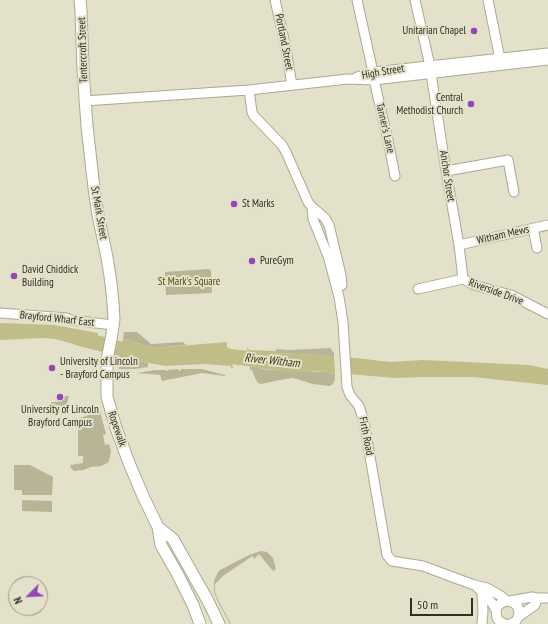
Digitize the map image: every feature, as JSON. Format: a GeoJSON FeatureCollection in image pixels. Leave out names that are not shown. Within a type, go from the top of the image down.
{"type":"FeatureCollection","features":[{"type":"Feature","properties":{"kind":"main road","name":"Tentercroft Street"},"geometry":{"type":"LineString","coordinates":[[80,0],[84,101]]}},
{"type":"Feature","properties":{"kind":"main road","name":"St Mark Street"},"geometry":{"type":"LineString","coordinates":[[84,101],[98,215],[111,283],[114,319],[113,329]]}},
{"type":"Feature","properties":{"kind":"main road","name":"Ropewalk"},"geometry":{"type":"LineString","coordinates":[[113,329],[107,360],[107,397],[116,428],[158,527],[162,545],[178,575],[200,624]]}},
{"type":"Feature","properties":{"kind":"main road","name":"Ropewalk"},"geometry":{"type":"LineString","coordinates":[[158,527],[173,539],[208,601],[219,624]]}},
{"type":"Feature","properties":{"kind":"street","name":"Portland Street"},"geometry":{"type":"LineString","coordinates":[[275,0],[292,85]]}},
{"type":"Feature","properties":{"kind":"street","name":"Tanner's Lane"},"geometry":{"type":"LineString","coordinates":[[357,0],[395,176]]}},
{"type":"Feature","properties":{"kind":"street","name":"Anchor Street"},"geometry":{"type":"LineString","coordinates":[[415,0],[431,69],[463,279]]}},
{"type":"Feature","properties":{"kind":"street"},"geometry":{"type":"LineString","coordinates":[[488,0],[500,58]]}},
{"type":"Feature","properties":{"kind":"street","name":"High Street"},"geometry":{"type":"LineString","coordinates":[[84,101],[249,90],[348,80],[500,58],[548,53]]}},
{"type":"Feature","properties":{"kind":"street","name":"High Street"},"geometry":{"type":"LineString","coordinates":[[431,69],[548,60]]}},
{"type":"Feature","properties":{"kind":"street","name":"Firth Road"},"geometry":{"type":"LineString","coordinates":[[249,90],[252,112],[254,116],[282,145],[308,202],[325,218],[329,225],[342,285]]}},
{"type":"Feature","properties":{"kind":"street"},"geometry":{"type":"LineString","coordinates":[[446,171],[508,160],[514,192]]}},
{"type":"Feature","properties":{"kind":"street","name":"Firth Road"},"geometry":{"type":"LineString","coordinates":[[312,207],[313,219],[328,256],[339,296],[343,322],[347,387],[350,395],[359,406],[364,422],[387,555],[392,560],[424,566],[474,585],[487,588],[508,601]]}},
{"type":"Feature","properties":{"kind":"street","name":"Witham Mews"},"geometry":{"type":"LineString","coordinates":[[459,245],[548,225]]}},
{"type":"Feature","properties":{"kind":"street"},"geometry":{"type":"LineString","coordinates":[[533,228],[537,248]]}},
{"type":"Feature","properties":{"kind":"street","name":"Riverside Drive"},"geometry":{"type":"LineString","coordinates":[[418,289],[463,279],[474,285],[511,295],[548,314]]}},
{"type":"Feature","properties":{"kind":"street","name":"Brayford Wharf East"},"geometry":{"type":"LineString","coordinates":[[0,313],[67,318],[113,329]]}},
{"type":"Feature","properties":{"kind":"street","name":"Firth Road"},"geometry":{"type":"LineString","coordinates":[[474,585],[492,603],[496,612]]}},
{"type":"Feature","properties":{"kind":"street"},"geometry":{"type":"LineString","coordinates":[[482,592],[482,624]]}},
{"type":"Feature","properties":{"kind":"street"},"geometry":{"type":"LineString","coordinates":[[494,624],[496,612],[501,603],[532,596],[538,598],[548,598]]}},
{"type":"Feature","properties":{"kind":"street"},"geometry":{"type":"LineString","coordinates":[[496,612],[499,621],[512,622],[535,605],[538,598]]}},
{"type":"Feature","properties":{"kind":"street"},"geometry":{"type":"LineString","coordinates":[[508,601],[518,607],[519,612],[512,622]]}},
{"type":"Feature","properties":{"kind":"green space","name":"St Mark's Square"},"geometry":{"type":"Polygon","coordinates":[[[209,269],[211,271],[212,293],[166,295],[165,272],[209,269]]]}},
{"type":"Feature","properties":{"kind":"green space"},"geometry":{"type":"Polygon","coordinates":[[[124,332],[137,332],[151,344],[183,342],[186,345],[155,348],[123,339],[124,332]]]}},
{"type":"Feature","properties":{"kind":"green space"},"geometry":{"type":"Polygon","coordinates":[[[330,348],[334,353],[334,357],[277,353],[275,351],[277,349],[288,350],[330,348]]]}},
{"type":"Feature","properties":{"kind":"green space"},"geometry":{"type":"Polygon","coordinates":[[[120,357],[148,363],[148,367],[119,369],[120,357]]]}},
{"type":"Feature","properties":{"kind":"green space"},"geometry":{"type":"Polygon","coordinates":[[[250,368],[325,372],[335,374],[335,379],[333,384],[329,386],[313,384],[292,378],[262,384],[258,383],[250,368]]]}},
{"type":"Feature","properties":{"kind":"green space"},"geometry":{"type":"Polygon","coordinates":[[[178,369],[179,371],[181,369],[202,369],[225,376],[202,373],[162,381],[160,375],[137,373],[155,370],[168,371],[178,369]]]}},
{"type":"Feature","properties":{"kind":"green space"},"geometry":{"type":"Polygon","coordinates":[[[58,396],[69,396],[66,407],[64,410],[51,410],[51,402],[58,402],[58,396]]]}},
{"type":"Feature","properties":{"kind":"green space"},"geometry":{"type":"Polygon","coordinates":[[[100,411],[106,434],[103,435],[105,445],[109,444],[111,451],[109,461],[101,466],[74,471],[70,465],[83,463],[83,456],[78,456],[78,419],[100,411]]]}},
{"type":"Feature","properties":{"kind":"green space"},"geometry":{"type":"Polygon","coordinates":[[[14,465],[30,465],[53,477],[52,495],[22,495],[22,490],[14,490],[14,465]]]}},
{"type":"Feature","properties":{"kind":"green space"},"geometry":{"type":"Polygon","coordinates":[[[22,500],[52,501],[52,512],[22,511],[22,500]]]}},
{"type":"Feature","properties":{"kind":"green space"},"geometry":{"type":"Polygon","coordinates":[[[261,551],[267,552],[273,558],[276,569],[273,571],[259,554],[254,559],[253,556],[251,557],[223,576],[215,584],[215,592],[218,600],[230,624],[217,600],[214,592],[214,581],[220,570],[249,555],[261,551]]]}},
{"type":"Feature","properties":{"kind":"water"},"geometry":{"type":"Polygon","coordinates":[[[0,323],[54,325],[98,333],[96,350],[55,339],[42,338],[0,340],[0,323]]]}},
{"type":"Feature","properties":{"kind":"water"},"geometry":{"type":"Polygon","coordinates":[[[123,339],[155,348],[227,342],[227,348],[229,347],[233,368],[231,368],[231,366],[205,364],[165,366],[120,357],[123,339]]]}},
{"type":"Feature","properties":{"kind":"water"},"geometry":{"type":"Polygon","coordinates":[[[247,348],[249,350],[275,351],[277,353],[334,357],[335,374],[314,371],[297,373],[250,368],[247,348]]]}},
{"type":"Feature","properties":{"kind":"water"},"geometry":{"type":"Polygon","coordinates":[[[347,358],[390,362],[423,360],[529,365],[548,369],[548,385],[473,377],[395,378],[348,374],[347,358]]]}},
{"type":"Feature","properties":{"kind":"waterway","name":"River Witham"},"geometry":{"type":"LineString","coordinates":[[78,338],[140,354]]}},
{"type":"Feature","properties":{"kind":"waterway","name":"River Witham"},"geometry":{"type":"LineString","coordinates":[[212,355],[268,361]]}},
{"type":"Feature","properties":{"kind":"place","name":"Unitarian Chapel"},"geometry":{"type":"Point","coordinates":[474,31]}},
{"type":"Feature","properties":{"kind":"place","name":"Central Methodist Church"},"geometry":{"type":"Point","coordinates":[471,104]}},
{"type":"Feature","properties":{"kind":"place","name":"St Marks"},"geometry":{"type":"Point","coordinates":[234,204]}},
{"type":"Feature","properties":{"kind":"place","name":"PureGym"},"geometry":{"type":"Point","coordinates":[252,261]}},
{"type":"Feature","properties":{"kind":"place","name":"David Chiddick Building"},"geometry":{"type":"Point","coordinates":[14,276]}},
{"type":"Feature","properties":{"kind":"place","name":"University of Lincoln - Brayford Campus"},"geometry":{"type":"Point","coordinates":[52,368]}},
{"type":"Feature","properties":{"kind":"place","name":"University of Lincoln Brayford Campus"},"geometry":{"type":"Point","coordinates":[60,397]}}]}
